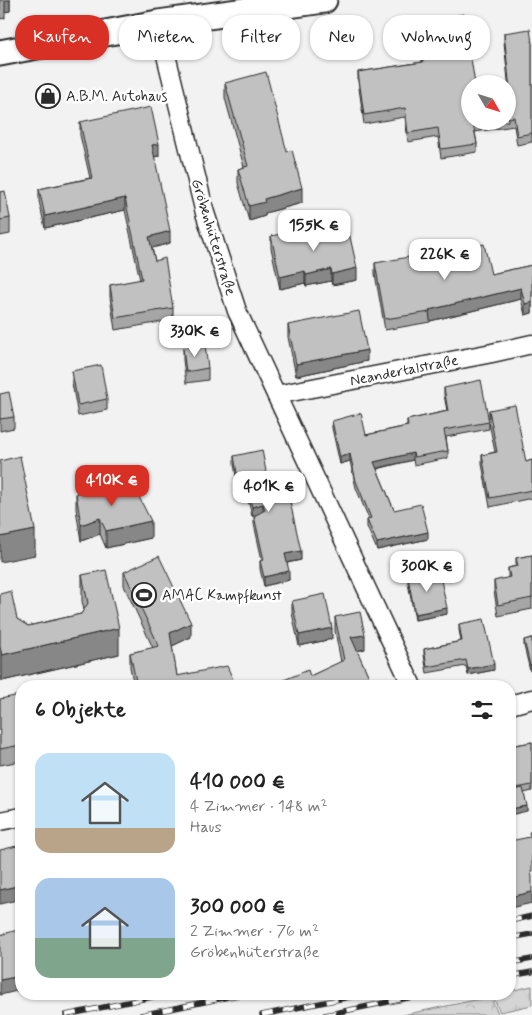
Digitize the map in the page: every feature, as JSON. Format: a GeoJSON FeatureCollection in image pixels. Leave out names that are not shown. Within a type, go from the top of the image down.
{"type":"FeatureCollection","features":[{"type":"Feature","properties":{"kind":"main road"},"geometry":{"type":"LineString","coordinates":[[212,16],[324,0]]}},
{"type":"Feature","properties":{"kind":"main road"},"geometry":{"type":"LineString","coordinates":[[0,53],[119,30]]}},
{"type":"Feature","properties":{"kind":"street","name":"Gröbenhüterstraße"},"geometry":{"type":"LineString","coordinates":[[167,60],[205,213],[237,311],[409,680]]}},
{"type":"Feature","properties":{"kind":"street","name":"Neandertalstraße"},"geometry":{"type":"LineString","coordinates":[[276,395],[492,354],[532,344]]}},
{"type":"Feature","properties":{"kind":"street"},"geometry":{"type":"LineString","coordinates":[[516,703],[532,699]]}},
{"type":"Feature","properties":{"kind":"street"},"geometry":{"type":"LineString","coordinates":[[0,821],[15,818]]}},
{"type":"Feature","properties":{"kind":"green space"},"geometry":{"type":"Polygon","coordinates":[[[532,986],[532,1005],[500,1012],[494,1000],[516,1000],[516,990],[532,986]]]}},
{"type":"Feature","properties":{"kind":"green space"},"geometry":{"type":"Polygon","coordinates":[[[476,1000],[492,1000],[499,1015],[403,1015],[476,1000]]]}},
{"type":"Feature","properties":{"kind":"building"},"geometry":{"type":"Polygon","coordinates":[[[530,29],[532,43],[532,133],[517,136],[516,75],[508,75],[504,33],[530,29]]]}},
{"type":"Feature","properties":{"kind":"building"},"geometry":{"type":"Polygon","coordinates":[[[423,60],[471,60],[474,75],[461,75],[461,130],[474,130],[477,144],[441,149],[438,128],[408,133],[405,108],[364,115],[358,72],[423,62],[423,60]]]}},
{"type":"Feature","properties":{"kind":"building"},"geometry":{"type":"Polygon","coordinates":[[[266,72],[287,152],[292,150],[302,188],[264,199],[265,202],[249,206],[238,169],[248,166],[225,83],[266,72]]]}},
{"type":"Feature","properties":{"kind":"building"},"geometry":{"type":"Polygon","coordinates":[[[151,107],[159,144],[152,145],[170,231],[149,237],[155,261],[165,258],[173,308],[115,318],[110,285],[142,279],[125,198],[45,216],[39,189],[92,178],[80,122],[151,107]]]}},
{"type":"Feature","properties":{"kind":"building"},"geometry":{"type":"Polygon","coordinates":[[[5,191],[10,218],[0,220],[0,192],[5,191]]]}},
{"type":"Feature","properties":{"kind":"building"},"geometry":{"type":"Polygon","coordinates":[[[348,228],[357,268],[332,274],[331,269],[306,275],[305,271],[280,277],[271,236],[296,231],[297,235],[322,229],[323,233],[348,228]]]}},
{"type":"Feature","properties":{"kind":"building"},"geometry":{"type":"Polygon","coordinates":[[[484,244],[491,274],[532,265],[532,302],[525,304],[521,288],[429,310],[430,312],[385,319],[375,263],[420,255],[421,259],[484,244]]]}},
{"type":"Feature","properties":{"kind":"building"},"geometry":{"type":"Polygon","coordinates":[[[359,311],[367,350],[296,364],[288,325],[359,311]]]}},
{"type":"Feature","properties":{"kind":"building"},"geometry":{"type":"Polygon","coordinates":[[[205,345],[208,368],[186,372],[183,348],[205,345]]]}},
{"type":"Feature","properties":{"kind":"building"},"geometry":{"type":"Polygon","coordinates":[[[101,365],[107,399],[78,405],[72,371],[101,365]]]}},
{"type":"Feature","properties":{"kind":"building"},"geometry":{"type":"Polygon","coordinates":[[[481,380],[489,422],[444,430],[448,451],[414,457],[413,453],[374,462],[394,510],[421,504],[428,532],[377,543],[367,520],[371,518],[356,481],[350,454],[340,457],[332,421],[361,413],[366,435],[408,426],[407,420],[448,411],[444,388],[481,380]]]}},
{"type":"Feature","properties":{"kind":"building"},"geometry":{"type":"Polygon","coordinates":[[[9,392],[14,417],[0,419],[0,394],[9,392]]]}},
{"type":"Feature","properties":{"kind":"building"},"geometry":{"type":"Polygon","coordinates":[[[515,405],[526,462],[532,460],[532,490],[490,498],[482,455],[497,452],[489,410],[515,405]]]}},
{"type":"Feature","properties":{"kind":"building"},"geometry":{"type":"Polygon","coordinates":[[[262,450],[268,482],[285,479],[301,551],[285,554],[289,571],[264,577],[260,561],[264,560],[254,516],[265,510],[263,504],[252,507],[246,483],[239,485],[234,456],[262,450]]]}},
{"type":"Feature","properties":{"kind":"building"},"geometry":{"type":"Polygon","coordinates":[[[20,456],[35,530],[0,537],[0,461],[20,456]]]}},
{"type":"Feature","properties":{"kind":"building"},"geometry":{"type":"Polygon","coordinates":[[[132,483],[151,521],[106,531],[100,518],[81,525],[76,493],[132,483]]]}},
{"type":"Feature","properties":{"kind":"building"},"geometry":{"type":"Polygon","coordinates":[[[532,555],[532,598],[498,605],[494,581],[510,577],[508,568],[518,566],[516,558],[532,555]]]}},
{"type":"Feature","properties":{"kind":"building"},"geometry":{"type":"Polygon","coordinates":[[[159,556],[191,623],[170,633],[177,676],[227,666],[233,680],[136,680],[130,653],[159,646],[124,572],[159,556]]]}},
{"type":"Feature","properties":{"kind":"building"},"geometry":{"type":"Polygon","coordinates":[[[106,570],[119,628],[2,655],[0,647],[0,594],[11,591],[17,619],[28,626],[81,614],[88,603],[82,575],[106,570]]]}},
{"type":"Feature","properties":{"kind":"building"},"geometry":{"type":"Polygon","coordinates":[[[439,571],[447,608],[415,614],[408,578],[439,571]]]}},
{"type":"Feature","properties":{"kind":"building"},"geometry":{"type":"Polygon","coordinates":[[[325,594],[332,628],[299,635],[292,601],[325,594]]]}},
{"type":"Feature","properties":{"kind":"building"},"geometry":{"type":"Polygon","coordinates":[[[360,612],[365,635],[351,637],[370,680],[284,680],[308,670],[310,676],[344,660],[335,617],[360,612]]]}},
{"type":"Feature","properties":{"kind":"building"},"geometry":{"type":"Polygon","coordinates":[[[484,619],[494,664],[468,669],[466,660],[427,667],[424,649],[462,641],[459,624],[484,619]]]}},
{"type":"Feature","properties":{"kind":"building"},"geometry":{"type":"Polygon","coordinates":[[[532,638],[532,664],[530,665],[524,640],[532,638]]]}},
{"type":"Feature","properties":{"kind":"building"},"geometry":{"type":"Polygon","coordinates":[[[15,696],[15,746],[0,749],[0,699],[15,696]]]}},
{"type":"Feature","properties":{"kind":"building"},"geometry":{"type":"Polygon","coordinates":[[[532,742],[532,785],[516,788],[516,745],[532,742]]]}},
{"type":"Feature","properties":{"kind":"building"},"geometry":{"type":"Polygon","coordinates":[[[523,788],[527,806],[516,808],[516,790],[523,788]]]}},
{"type":"Feature","properties":{"kind":"building"},"geometry":{"type":"Polygon","coordinates":[[[529,832],[532,832],[532,892],[516,896],[516,840],[530,837],[529,832]]]}},
{"type":"Feature","properties":{"kind":"building"},"geometry":{"type":"Polygon","coordinates":[[[15,846],[15,886],[0,890],[0,850],[15,846]]]}},
{"type":"Feature","properties":{"kind":"building"},"geometry":{"type":"Polygon","coordinates":[[[15,931],[15,977],[0,980],[0,935],[15,931]]]}},
{"type":"Feature","properties":{"kind":"railway"},"geometry":{"type":"LineString","coordinates":[[516,920],[532,916]]}},
{"type":"Feature","properties":{"kind":"railway"},"geometry":{"type":"LineString","coordinates":[[516,937],[532,934]]}},
{"type":"Feature","properties":{"kind":"railway"},"geometry":{"type":"LineString","coordinates":[[516,962],[532,959]]}},
{"type":"Feature","properties":{"kind":"railway"},"geometry":{"type":"LineString","coordinates":[[516,975],[532,972]]}},
{"type":"Feature","properties":{"kind":"railway"},"geometry":{"type":"LineString","coordinates":[[66,1015],[137,1000]]}},
{"type":"Feature","properties":{"kind":"railway"},"geometry":{"type":"LineString","coordinates":[[141,1015],[214,1000]]}},
{"type":"Feature","properties":{"kind":"railway"},"geometry":{"type":"LineString","coordinates":[[262,1015],[335,1000]]}},
{"type":"Feature","properties":{"kind":"railway"},"geometry":{"type":"LineString","coordinates":[[325,1015],[398,1000]]}},
{"type":"Feature","properties":{"kind":"place","name":"A.B.M. Autohaus"},"geometry":{"type":"Point","coordinates":[48,96]}},
{"type":"Feature","properties":{"kind":"place","name":"AMAC Kampfkunst"},"geometry":{"type":"Point","coordinates":[144,595]}}]}
